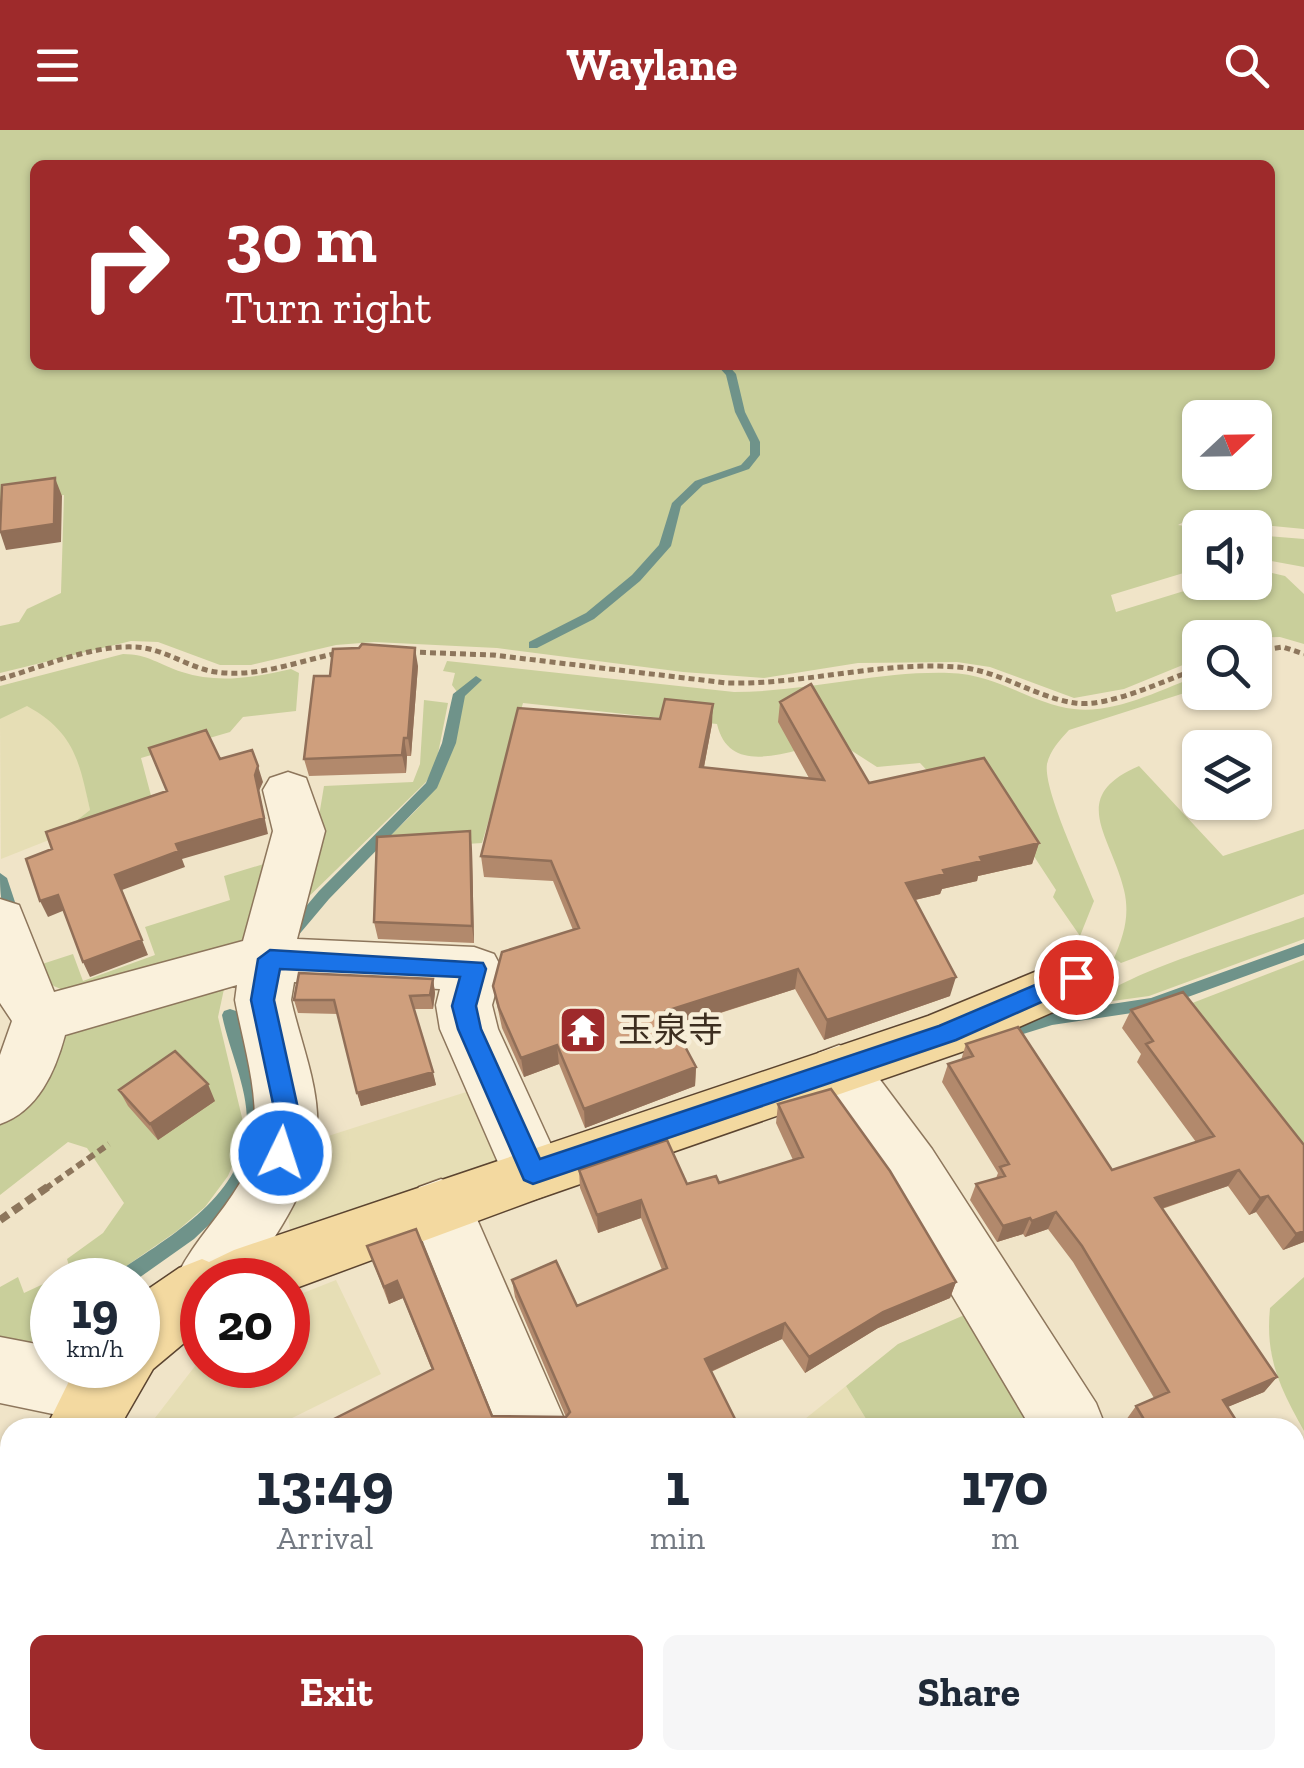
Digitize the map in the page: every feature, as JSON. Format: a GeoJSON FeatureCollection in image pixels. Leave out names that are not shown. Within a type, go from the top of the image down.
{"type":"FeatureCollection","features":[{"type":"Feature","properties":{"kind":"main road"},"geometry":{"type":"LineString","coordinates":[[291,1258],[947,1033],[1076,977]]}},
{"type":"Feature","properties":{"kind":"street"},"geometry":{"type":"LineString","coordinates":[[227,1258],[268,1194],[281,1153],[287,1113],[262,1000],[270,937],[299,832],[288,790]]}},
{"type":"Feature","properties":{"kind":"street"},"geometry":{"type":"LineString","coordinates":[[0,920],[21,989],[41,1018]]}},
{"type":"Feature","properties":{"kind":"street"},"geometry":{"type":"LineString","coordinates":[[41,1018],[240,963],[270,959],[474,969],[464,1006],[470,1029],[533,1172]]}},
{"type":"Feature","properties":{"kind":"street"},"geometry":{"type":"LineString","coordinates":[[0,1099],[28,1063],[41,1018]]}},
{"type":"Feature","properties":{"kind":"street"},"geometry":{"type":"LineString","coordinates":[[839,1070],[910,1168],[1066,1418]]}},
{"type":"Feature","properties":{"kind":"street"},"geometry":{"type":"LineString","coordinates":[[441,1207],[529,1418]]}},
{"type":"Feature","properties":{"kind":"street"},"geometry":{"type":"LineString","coordinates":[[0,1370],[30,1373]]}},
{"type":"Feature","properties":{"kind":"path"},"geometry":{"type":"LineString","coordinates":[[0,679],[129,647],[151,648],[188,666],[220,673],[252,672],[354,652]]}},
{"type":"Feature","properties":{"kind":"path"},"geometry":{"type":"LineString","coordinates":[[1272,648],[1283,647],[1304,654]]}},
{"type":"Feature","properties":{"kind":"path"},"geometry":{"type":"LineString","coordinates":[[400,652],[493,654],[727,684],[766,684],[880,667],[957,667],[986,672],[1074,703],[1098,703],[1182,674]]}},
{"type":"Feature","properties":{"kind":"path"},"geometry":{"type":"LineString","coordinates":[[0,1220],[109,1144]]}},
{"type":"Feature","properties":{"kind":"shaded area"},"geometry":{"type":"Polygon","coordinates":[[[27,705],[53,719],[79,756],[90,810],[54,838],[1,859],[0,719],[27,705]]]}},
{"type":"Feature","properties":{"kind":"shaded area"},"geometry":{"type":"Polygon","coordinates":[[[485,1086],[520,1161],[292,1240],[286,1205],[303,1144],[485,1086]]]}},
{"type":"Feature","properties":{"kind":"shaded area"},"geometry":{"type":"Polygon","coordinates":[[[336,1280],[381,1374],[292,1418],[155,1418],[180,1386],[310,1388],[310,1290],[336,1280]]]}},
{"type":"Feature","properties":{"kind":"shaded area"},"geometry":{"type":"Polygon","coordinates":[[[846,1386],[866,1418],[806,1418],[846,1386]]]}},
{"type":"Feature","properties":{"kind":"green space"},"geometry":{"type":"Polygon","coordinates":[[[0,130],[1304,130],[1304,529],[1272,526],[1272,510],[1182,510],[1182,523],[1178,525],[1182,526],[1182,573],[1111,595],[1116,612],[1182,592],[1182,600],[1272,600],[1272,573],[1285,576],[1304,594],[1304,644],[1272,637],[1272,620],[1182,620],[1182,665],[1124,689],[1074,698],[990,667],[957,662],[858,663],[764,678],[683,672],[497,648],[374,642],[336,645],[251,665],[220,665],[158,642],[131,641],[0,673],[0,626],[19,622],[27,609],[61,593],[64,495],[0,502],[0,130]]]}},
{"type":"Feature","properties":{"kind":"green space"},"geometry":{"type":"Polygon","coordinates":[[[1272,536],[1304,539],[1304,567],[1272,561],[1272,536]]]}},
{"type":"Feature","properties":{"kind":"green space"},"geometry":{"type":"Polygon","coordinates":[[[123,654],[209,678],[251,677],[291,669],[299,673],[296,711],[243,717],[230,732],[141,758],[153,803],[54,838],[90,810],[78,762],[55,726],[27,706],[0,719],[0,686],[123,654]]]}},
{"type":"Feature","properties":{"kind":"green space"},"geometry":{"type":"Polygon","coordinates":[[[447,661],[734,692],[949,673],[983,678],[1058,706],[1090,710],[1122,704],[1182,682],[1182,694],[1069,730],[1050,754],[1047,776],[1051,792],[1094,901],[1080,936],[1053,897],[1056,890],[992,792],[936,780],[920,763],[877,767],[835,740],[783,754],[749,756],[724,741],[717,724],[523,703],[482,843],[375,850],[426,799],[445,769],[463,700],[452,685],[455,673],[443,671],[447,661]]]}},
{"type":"Feature","properties":{"kind":"green space"},"geometry":{"type":"Polygon","coordinates":[[[424,700],[448,703],[436,764],[426,782],[292,913],[316,834],[324,786],[413,782],[420,764],[424,700]]]}},
{"type":"Feature","properties":{"kind":"green space"},"geometry":{"type":"Polygon","coordinates":[[[1139,766],[1182,812],[1182,820],[1189,820],[1223,856],[1304,829],[1304,894],[1121,963],[1114,958],[1125,925],[1126,899],[1104,835],[1099,804],[1104,791],[1117,778],[1139,766]]]}},
{"type":"Feature","properties":{"kind":"green space"},"geometry":{"type":"Polygon","coordinates":[[[277,860],[254,942],[72,994],[40,980],[36,966],[73,954],[83,981],[155,955],[145,927],[230,900],[224,876],[277,860]]]}},
{"type":"Feature","properties":{"kind":"green space"},"geometry":{"type":"Polygon","coordinates":[[[1304,917],[1304,939],[1149,996],[1091,1004],[1131,979],[1160,967],[1304,917]]]}},
{"type":"Feature","properties":{"kind":"green space"},"geometry":{"type":"Polygon","coordinates":[[[1304,960],[1304,1158],[1182,1007],[1304,960]]]}},
{"type":"Feature","properties":{"kind":"green space"},"geometry":{"type":"Polygon","coordinates":[[[224,989],[218,1017],[244,1126],[240,1148],[228,1176],[205,1207],[138,1258],[68,1258],[103,1233],[124,1203],[87,1148],[68,1142],[0,1195],[0,1125],[38,1075],[56,1040],[71,1030],[224,989]]]}},
{"type":"Feature","properties":{"kind":"green space"},"geometry":{"type":"Polygon","coordinates":[[[18,1277],[24,1293],[30,1290],[30,1343],[23,1349],[0,1345],[0,1287],[18,1277]]]}},
{"type":"Feature","properties":{"kind":"green space"},"geometry":{"type":"Polygon","coordinates":[[[1304,1277],[1304,1418],[1297,1418],[1276,1372],[1270,1342],[1270,1308],[1304,1277]]]}},
{"type":"Feature","properties":{"kind":"green space"},"geometry":{"type":"Polygon","coordinates":[[[985,1306],[1053,1418],[866,1418],[846,1386],[898,1344],[985,1306]]]}},
{"type":"Feature","properties":{"kind":"building"},"geometry":{"type":"Polygon","coordinates":[[[55,478],[54,524],[0,532],[2,485],[55,478]]]}},
{"type":"Feature","properties":{"kind":"building"},"geometry":{"type":"Polygon","coordinates":[[[362,644],[415,648],[408,738],[404,738],[402,755],[304,759],[314,676],[330,676],[333,649],[359,648],[362,644]]]}},
{"type":"Feature","properties":{"kind":"building"},"geometry":{"type":"Polygon","coordinates":[[[811,684],[869,783],[984,758],[1039,843],[980,857],[982,861],[906,883],[956,977],[827,1020],[798,969],[666,1011],[696,1067],[584,1109],[557,1045],[521,1058],[493,986],[502,952],[579,928],[551,861],[481,856],[518,708],[660,719],[665,699],[713,704],[700,767],[824,780],[780,702],[811,684]]]}},
{"type":"Feature","properties":{"kind":"building"},"geometry":{"type":"Polygon","coordinates":[[[206,730],[220,759],[252,750],[258,766],[255,775],[264,818],[176,844],[179,851],[115,875],[142,940],[83,962],[58,895],[40,901],[26,859],[52,849],[46,832],[167,791],[149,748],[206,730]]]}},
{"type":"Feature","properties":{"kind":"building"},"geometry":{"type":"Polygon","coordinates":[[[470,831],[472,926],[374,922],[377,837],[470,831]]]}},
{"type":"Feature","properties":{"kind":"building"},"geometry":{"type":"Polygon","coordinates":[[[299,973],[433,979],[430,995],[410,996],[433,1072],[357,1093],[334,1000],[294,1000],[299,973]]]}},
{"type":"Feature","properties":{"kind":"building"},"geometry":{"type":"Polygon","coordinates":[[[1183,992],[1304,1145],[1304,1231],[1296,1234],[1268,1196],[1260,1198],[1239,1170],[1155,1198],[1277,1377],[1223,1400],[1235,1418],[1143,1418],[1136,1406],[1169,1392],[1082,1246],[1056,1212],[1003,1226],[976,1184],[1005,1176],[1000,1167],[1009,1164],[948,1064],[973,1056],[966,1044],[1018,1027],[1112,1170],[1214,1136],[1146,1044],[1153,1041],[1131,1010],[1183,992]]]}},
{"type":"Feature","properties":{"kind":"building"},"geometry":{"type":"Polygon","coordinates":[[[175,1051],[208,1084],[150,1124],[119,1090],[175,1051]]]}},
{"type":"Feature","properties":{"kind":"building"},"geometry":{"type":"Polygon","coordinates":[[[831,1089],[890,1171],[956,1282],[883,1312],[809,1357],[785,1323],[705,1359],[734,1418],[336,1418],[433,1369],[397,1281],[384,1287],[367,1246],[416,1229],[492,1416],[566,1417],[570,1412],[512,1280],[556,1261],[577,1306],[667,1268],[641,1200],[597,1215],[579,1170],[667,1140],[687,1184],[716,1176],[719,1183],[803,1157],[778,1104],[831,1089]]]}},
{"type":"Feature","properties":{"kind":"waterway"},"geometry":{"type":"LineString","coordinates":[[533,645],[590,616],[636,578],[665,546],[676,505],[699,483],[745,467],[755,455],[755,442],[740,412],[727,370]]}},
{"type":"Feature","properties":{"kind":"waterway"},"geometry":{"type":"LineString","coordinates":[[292,933],[432,785],[449,743],[459,694],[476,680]]}},
{"type":"Feature","properties":{"kind":"waterway"},"geometry":{"type":"LineString","coordinates":[[0,878],[13,917]]}},
{"type":"Feature","properties":{"kind":"waterway"},"geometry":{"type":"LineString","coordinates":[[1001,1035],[1052,1019],[1152,1004],[1304,949]]}},
{"type":"Feature","properties":{"kind":"waterway"},"geometry":{"type":"LineString","coordinates":[[152,1258],[209,1215],[228,1195],[243,1173],[252,1148],[255,1121],[251,1096],[230,1015]]}},
{"type":"Feature","properties":{"kind":"place","name":"玉泉寺"},"geometry":{"type":"Point","coordinates":[583,1030]}},
{"type":"Feature","properties":{"kind":"route"},"geometry":{"type":"LineString","coordinates":[[281,1153],[287,1113],[262,1000],[270,959],[474,969],[464,1006],[470,1029],[533,1172],[947,1033],[1076,977]]}}]}
